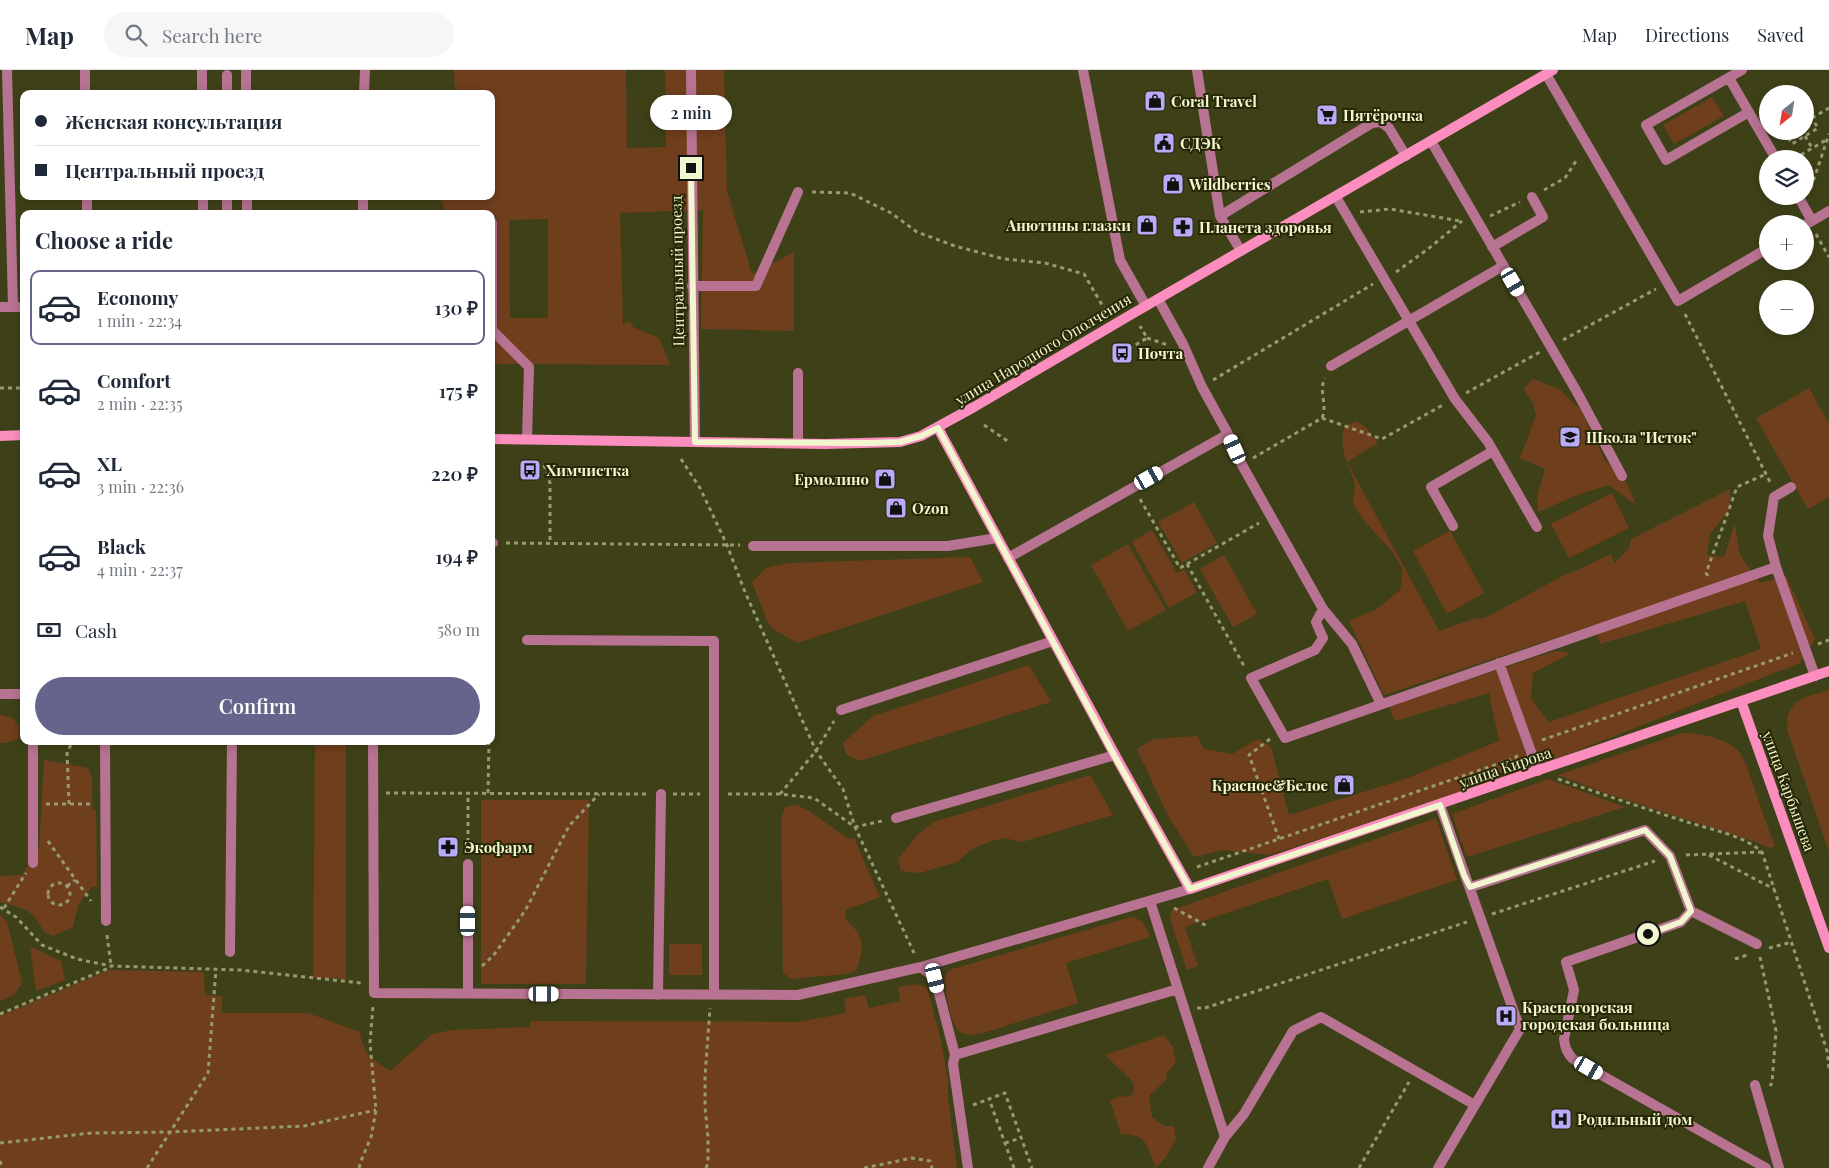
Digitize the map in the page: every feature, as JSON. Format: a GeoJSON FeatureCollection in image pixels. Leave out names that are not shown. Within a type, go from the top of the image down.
{"type":"FeatureCollection","features":[{"type":"Feature","properties":{"kind":"street"},"geometry":{"type":"LineString","coordinates":[[0,307],[18,307],[7,70]]}},
{"type":"Feature","properties":{"kind":"street"},"geometry":{"type":"LineString","coordinates":[[85,70],[86,90]]}},
{"type":"Feature","properties":{"kind":"street"},"geometry":{"type":"LineString","coordinates":[[202,70],[202,90]]}},
{"type":"Feature","properties":{"kind":"street"},"geometry":{"type":"LineString","coordinates":[[246,70],[246,90]]}},
{"type":"Feature","properties":{"kind":"street"},"geometry":{"type":"LineString","coordinates":[[364,70],[364,90]]}},
{"type":"Feature","properties":{"kind":"street","name":"Центральный проезд"},"geometry":{"type":"LineString","coordinates":[[691,70],[695,442]]}},
{"type":"Feature","properties":{"kind":"street"},"geometry":{"type":"LineString","coordinates":[[1084,70],[1120,260],[1146,306]]}},
{"type":"Feature","properties":{"kind":"street"},"geometry":{"type":"LineString","coordinates":[[1197,70],[1220,216],[1241,251]]}},
{"type":"Feature","properties":{"kind":"street"},"geometry":{"type":"LineString","coordinates":[[1742,70],[1646,125],[1666,160],[1749,112]]}},
{"type":"Feature","properties":{"kind":"street"},"geometry":{"type":"LineString","coordinates":[[1549,72],[1587,145],[1678,301],[1759,253]]}},
{"type":"Feature","properties":{"kind":"street","name":"улица Народного Ополчения"},"geometry":{"type":"LineString","coordinates":[[495,439],[798,444],[900,442],[921,436],[938,428],[1549,72]]}},
{"type":"Feature","properties":{"kind":"street"},"geometry":{"type":"LineString","coordinates":[[227,75],[227,90]]}},
{"type":"Feature","properties":{"kind":"street"},"geometry":{"type":"LineString","coordinates":[[1729,78],[1771,150]]}},
{"type":"Feature","properties":{"kind":"street"},"geometry":{"type":"LineString","coordinates":[[1220,216],[1372,123],[1381,122],[1389,128],[1406,156]]}},
{"type":"Feature","properties":{"kind":"street"},"geometry":{"type":"LineString","coordinates":[[1431,141],[1550,346],[1622,476]]}},
{"type":"Feature","properties":{"kind":"street"},"geometry":{"type":"LineString","coordinates":[[692,286],[756,286],[798,192]]}},
{"type":"Feature","properties":{"kind":"street"},"geometry":{"type":"LineString","coordinates":[[1336,197],[1454,399],[1488,442],[1537,527]]}},
{"type":"Feature","properties":{"kind":"street"},"geometry":{"type":"LineString","coordinates":[[1492,247],[1544,217],[1532,197]]}},
{"type":"Feature","properties":{"kind":"street"},"geometry":{"type":"LineString","coordinates":[[1802,205],[1806,215]]}},
{"type":"Feature","properties":{"kind":"street"},"geometry":{"type":"LineString","coordinates":[[1814,220],[1829,211]]}},
{"type":"Feature","properties":{"kind":"street"},"geometry":{"type":"LineString","coordinates":[[1330,366],[1503,266]]}},
{"type":"Feature","properties":{"kind":"street"},"geometry":{"type":"LineString","coordinates":[[1158,299],[1183,344],[1202,387],[1242,464],[1323,609],[1352,644],[1381,704]]}},
{"type":"Feature","properties":{"kind":"street"},"geometry":{"type":"LineString","coordinates":[[495,333],[529,367],[527,439]]}},
{"type":"Feature","properties":{"kind":"street"},"geometry":{"type":"LineString","coordinates":[[798,373],[798,444]]}},
{"type":"Feature","properties":{"kind":"street"},"geometry":{"type":"LineString","coordinates":[[372,745],[374,989],[468,994],[798,995],[921,967],[1190,889],[1114,755],[938,428]]}},
{"type":"Feature","properties":{"kind":"street"},"geometry":{"type":"LineString","coordinates":[[1008,558],[1228,434]]}},
{"type":"Feature","properties":{"kind":"street"},"geometry":{"type":"LineString","coordinates":[[0,436],[20,435]]}},
{"type":"Feature","properties":{"kind":"street"},"geometry":{"type":"LineString","coordinates":[[1453,526],[1431,487],[1493,451]]}},
{"type":"Feature","properties":{"kind":"street"},"geometry":{"type":"LineString","coordinates":[[1791,487],[1774,497],[1768,536],[1776,567],[1815,676]]}},
{"type":"Feature","properties":{"kind":"street"},"geometry":{"type":"LineString","coordinates":[[753,546],[948,546],[997,538]]}},
{"type":"Feature","properties":{"kind":"street"},"geometry":{"type":"LineString","coordinates":[[1323,609],[1316,622],[1323,638],[1315,650],[1251,678],[1285,738],[1776,567]]}},
{"type":"Feature","properties":{"kind":"street"},"geometry":{"type":"LineString","coordinates":[[527,640],[714,641],[714,995]]}},
{"type":"Feature","properties":{"kind":"street"},"geometry":{"type":"LineString","coordinates":[[841,710],[1053,641]]}},
{"type":"Feature","properties":{"kind":"street"},"geometry":{"type":"LineString","coordinates":[[1499,663],[1538,771]]}},
{"type":"Feature","properties":{"kind":"street","name":"улица Кирова"},"geometry":{"type":"LineString","coordinates":[[1190,889],[1829,671]]}},
{"type":"Feature","properties":{"kind":"street"},"geometry":{"type":"LineString","coordinates":[[0,694],[20,694]]}},
{"type":"Feature","properties":{"kind":"street","name":"улица Карбышева"},"geometry":{"type":"LineString","coordinates":[[1741,702],[1829,948]]}},
{"type":"Feature","properties":{"kind":"street"},"geometry":{"type":"LineString","coordinates":[[33,745],[33,863]]}},
{"type":"Feature","properties":{"kind":"street"},"geometry":{"type":"LineString","coordinates":[[105,745],[106,921]]}},
{"type":"Feature","properties":{"kind":"street"},"geometry":{"type":"LineString","coordinates":[[230,952],[232,745]]}},
{"type":"Feature","properties":{"kind":"street"},"geometry":{"type":"LineString","coordinates":[[896,818],[1114,755]]}},
{"type":"Feature","properties":{"kind":"street"},"geometry":{"type":"LineString","coordinates":[[658,995],[661,794]]}},
{"type":"Feature","properties":{"kind":"street"},"geometry":{"type":"LineString","coordinates":[[1438,1168],[1520,1029],[1440,805]]}},
{"type":"Feature","properties":{"kind":"street"},"geometry":{"type":"LineString","coordinates":[[1470,887],[1645,830],[1670,856],[1691,911],[1757,944]]}},
{"type":"Feature","properties":{"kind":"street"},"geometry":{"type":"LineString","coordinates":[[468,864],[468,994]]}},
{"type":"Feature","properties":{"kind":"street"},"geometry":{"type":"LineString","coordinates":[[1150,901],[1226,1138]]}},
{"type":"Feature","properties":{"kind":"street"},"geometry":{"type":"LineString","coordinates":[[1691,911],[1681,922],[1566,962],[1574,990],[1564,1038],[1567,1053],[1573,1060],[1766,1168]]}},
{"type":"Feature","properties":{"kind":"street"},"geometry":{"type":"LineString","coordinates":[[921,967],[935,978],[955,1055],[953,1064],[968,1168]]}},
{"type":"Feature","properties":{"kind":"street"},"geometry":{"type":"LineString","coordinates":[[955,1055],[1178,989]]}},
{"type":"Feature","properties":{"kind":"street"},"geometry":{"type":"LineString","coordinates":[[1208,1168],[1226,1138],[1244,1114],[1293,1031],[1321,1017],[1475,1105]]}},
{"type":"Feature","properties":{"kind":"street"},"geometry":{"type":"LineString","coordinates":[[1756,1089],[1779,1168]]}},
{"type":"Feature","properties":{"kind":"path"},"geometry":{"type":"LineString","coordinates":[[1814,117],[1829,108]]}},
{"type":"Feature","properties":{"kind":"path"},"geometry":{"type":"LineString","coordinates":[[1809,150],[1828,137]]}},
{"type":"Feature","properties":{"kind":"path"},"geometry":{"type":"LineString","coordinates":[[1804,208],[1828,137]]}},
{"type":"Feature","properties":{"kind":"path"},"geometry":{"type":"LineString","coordinates":[[1807,140],[1812,148]]}},
{"type":"Feature","properties":{"kind":"path"},"geometry":{"type":"LineString","coordinates":[[1346,214],[1390,209],[1478,222],[1532,197],[1565,178],[1587,145]]}},
{"type":"Feature","properties":{"kind":"path"},"geometry":{"type":"LineString","coordinates":[[798,192],[850,193],[891,213],[916,232],[955,246],[1004,259],[1045,263],[1084,274],[1105,310]]}},
{"type":"Feature","properties":{"kind":"path"},"geometry":{"type":"LineString","coordinates":[[1202,387],[1383,278],[1399,271],[1428,250],[1461,221]]}},
{"type":"Feature","properties":{"kind":"path"},"geometry":{"type":"LineString","coordinates":[[1814,232],[1829,257]]}},
{"type":"Feature","properties":{"kind":"path"},"geometry":{"type":"LineString","coordinates":[[1322,418],[1382,439],[1667,282]]}},
{"type":"Feature","properties":{"kind":"path"},"geometry":{"type":"LineString","coordinates":[[1678,301],[1774,488],[1774,497]]}},
{"type":"Feature","properties":{"kind":"path"},"geometry":{"type":"LineString","coordinates":[[1140,326],[1147,338],[1177,347]]}},
{"type":"Feature","properties":{"kind":"path"},"geometry":{"type":"LineString","coordinates":[[1122,353],[1147,338]]}},
{"type":"Feature","properties":{"kind":"path"},"geometry":{"type":"LineString","coordinates":[[1242,464],[1322,418],[1325,411],[1322,391],[1323,381],[1330,366]]}},
{"type":"Feature","properties":{"kind":"path"},"geometry":{"type":"LineString","coordinates":[[0,388],[20,388]]}},
{"type":"Feature","properties":{"kind":"path"},"geometry":{"type":"LineString","coordinates":[[984,425],[1009,442]]}},
{"type":"Feature","properties":{"kind":"path"},"geometry":{"type":"LineString","coordinates":[[681,459],[700,488],[727,545],[749,601],[816,751],[843,789],[855,827],[921,967]]}},
{"type":"Feature","properties":{"kind":"path"},"geometry":{"type":"LineString","coordinates":[[544,465],[550,483],[550,543]]}},
{"type":"Feature","properties":{"kind":"path"},"geometry":{"type":"LineString","coordinates":[[1712,589],[1706,573],[1737,486],[1766,474]]}},
{"type":"Feature","properties":{"kind":"path"},"geometry":{"type":"LineString","coordinates":[[1134,487],[1180,568],[1271,516]]}},
{"type":"Feature","properties":{"kind":"path"},"geometry":{"type":"LineString","coordinates":[[495,543],[753,546]]}},
{"type":"Feature","properties":{"kind":"path"},"geometry":{"type":"LineString","coordinates":[[1187,564],[1251,678]]}},
{"type":"Feature","properties":{"kind":"path"},"geometry":{"type":"LineString","coordinates":[[1197,867],[1515,758],[1528,745],[1805,649]]}},
{"type":"Feature","properties":{"kind":"path"},"geometry":{"type":"LineString","coordinates":[[779,794],[816,751],[841,710]]}},
{"type":"Feature","properties":{"kind":"path"},"geometry":{"type":"LineString","coordinates":[[1279,839],[1250,755],[1281,731]]}},
{"type":"Feature","properties":{"kind":"path"},"geometry":{"type":"LineString","coordinates":[[69,804],[66,752],[70,745]]}},
{"type":"Feature","properties":{"kind":"path"},"geometry":{"type":"LineString","coordinates":[[488,793],[489,745]]}},
{"type":"Feature","properties":{"kind":"path"},"geometry":{"type":"LineString","coordinates":[[1538,771],[1754,845],[1762,852],[1827,1051],[1829,1068]]}},
{"type":"Feature","properties":{"kind":"path"},"geometry":{"type":"LineString","coordinates":[[373,793],[779,794],[814,798],[855,827],[896,818]]}},
{"type":"Feature","properties":{"kind":"path"},"geometry":{"type":"LineString","coordinates":[[468,793],[468,864]]}},
{"type":"Feature","properties":{"kind":"path"},"geometry":{"type":"LineString","coordinates":[[468,977],[493,956],[524,911],[569,826],[599,794]]}},
{"type":"Feature","properties":{"kind":"path"},"geometry":{"type":"LineString","coordinates":[[33,804],[105,804]]}},
{"type":"Feature","properties":{"kind":"path"},"geometry":{"type":"LineString","coordinates":[[33,832],[41,832],[106,921],[112,966]]}},
{"type":"Feature","properties":{"kind":"path"},"geometry":{"type":"LineString","coordinates":[[1708,854],[1775,889]]}},
{"type":"Feature","properties":{"kind":"path"},"geometry":{"type":"LineString","coordinates":[[33,863],[2,908],[16,917],[42,944],[77,960],[112,966],[216,969],[297,975],[374,989],[370,1043],[376,1110],[371,1138],[359,1168]]}},
{"type":"Feature","properties":{"kind":"path"},"geometry":{"type":"LineString","coordinates":[[67,886],[75,880]]}},
{"type":"Feature","properties":{"kind":"path"},"geometry":{"type":"LineString","coordinates":[[62,883],[67,886],[70,891],[70,897],[67,902],[62,905],[56,905],[50,902],[48,891],[50,886],[62,883]]}},
{"type":"Feature","properties":{"kind":"path"},"geometry":{"type":"LineString","coordinates":[[1171,907],[1207,926]]}},
{"type":"Feature","properties":{"kind":"path"},"geometry":{"type":"LineString","coordinates":[[1756,1089],[1766,1091],[1772,1082],[1776,1031],[1757,944]]}},
{"type":"Feature","properties":{"kind":"path"},"geometry":{"type":"LineString","coordinates":[[0,1014],[112,966]]}},
{"type":"Feature","properties":{"kind":"path"},"geometry":{"type":"LineString","coordinates":[[147,1168],[208,1073],[216,969]]}},
{"type":"Feature","properties":{"kind":"path"},"geometry":{"type":"LineString","coordinates":[[706,1168],[708,1163],[708,1137],[705,1107],[705,1076],[709,1012],[714,995]]}},
{"type":"Feature","properties":{"kind":"path"},"geometry":{"type":"LineString","coordinates":[[1359,1168],[1416,1071]]}},
{"type":"Feature","properties":{"kind":"path"},"geometry":{"type":"LineString","coordinates":[[1014,1168],[989,1099],[1005,1093],[1032,1168]]}},
{"type":"Feature","properties":{"kind":"path"},"geometry":{"type":"LineString","coordinates":[[0,1143],[91,1132],[170,1132],[304,1126],[376,1110]]}},
{"type":"Feature","properties":{"kind":"path"},"geometry":{"type":"LineString","coordinates":[[1005,1143],[1021,1138]]}},
{"type":"Feature","properties":{"kind":"path"},"geometry":{"type":"LineString","coordinates":[[864,1168],[912,1158],[930,1161],[932,1168]]}},
{"type":"Feature","properties":{"kind":"path"},"geometry":{"type":"LineString","coordinates":[[0,1161],[2,1168]]}},
{"type":"Feature","properties":{"kind":"shaded area"},"geometry":{"type":"Polygon","coordinates":[[[454,70],[626,70],[627,148],[666,147],[665,70],[724,70],[727,191],[752,274],[794,252],[794,331],[701,329],[703,210],[620,213],[623,325],[630,321],[633,327],[659,338],[670,365],[495,364],[495,210],[445,210],[441,200],[495,200],[495,90],[455,90],[454,70]],[[548,219],[509,220],[510,318],[548,318],[548,219]]]}},
{"type":"Feature","properties":{"kind":"shaded area"},"geometry":{"type":"Polygon","coordinates":[[[1712,97],[1724,116],[1674,144],[1663,125],[1712,97]]]}},
{"type":"Feature","properties":{"kind":"shaded area"},"geometry":{"type":"Polygon","coordinates":[[[1533,379],[1559,389],[1580,409],[1605,460],[1627,483],[1636,505],[1609,485],[1577,495],[1538,512],[1537,497],[1545,469],[1520,458],[1536,415],[1532,401],[1523,389],[1533,379]]]}},
{"type":"Feature","properties":{"kind":"shaded area"},"geometry":{"type":"Polygon","coordinates":[[[1809,388],[1829,423],[1829,497],[1808,509],[1756,418],[1809,388]]]}},
{"type":"Feature","properties":{"kind":"shaded area"},"geometry":{"type":"Polygon","coordinates":[[[1355,421],[1365,426],[1378,443],[1347,462],[1439,631],[1473,619],[1485,618],[1566,574],[1611,554],[1615,563],[1629,548],[1631,539],[1730,489],[1730,509],[1710,534],[1707,555],[1724,557],[1735,524],[1740,555],[1760,583],[1786,576],[1815,639],[1800,663],[1556,759],[1269,855],[1224,850],[1194,857],[1168,816],[1137,749],[1154,739],[1197,736],[1204,749],[1232,754],[1258,739],[1271,747],[1289,815],[1405,779],[1499,741],[1489,693],[1395,721],[1389,706],[1555,651],[1571,653],[1533,673],[1531,699],[1549,722],[1761,649],[1745,601],[1600,644],[1594,625],[1384,695],[1349,621],[1377,609],[1400,590],[1402,572],[1392,551],[1366,523],[1354,504],[1355,484],[1344,454],[1342,440],[1345,426],[1355,421]]]}},
{"type":"Feature","properties":{"kind":"shaded area"},"geometry":{"type":"Polygon","coordinates":[[[1612,493],[1629,528],[1569,558],[1551,524],[1612,493]]]}},
{"type":"Feature","properties":{"kind":"shaded area"},"geometry":{"type":"Polygon","coordinates":[[[1194,502],[1217,543],[1182,563],[1158,522],[1194,502]]]}},
{"type":"Feature","properties":{"kind":"shaded area"},"geometry":{"type":"Polygon","coordinates":[[[1152,530],[1177,573],[1184,569],[1197,592],[1169,608],[1132,542],[1152,530]]]}},
{"type":"Feature","properties":{"kind":"shaded area"},"geometry":{"type":"Polygon","coordinates":[[[1450,531],[1484,593],[1447,614],[1413,551],[1450,531]]]}},
{"type":"Feature","properties":{"kind":"shaded area"},"geometry":{"type":"Polygon","coordinates":[[[1128,544],[1166,610],[1128,631],[1091,565],[1128,544]]]}},
{"type":"Feature","properties":{"kind":"shaded area"},"geometry":{"type":"Polygon","coordinates":[[[1224,555],[1257,614],[1233,627],[1200,569],[1224,555]]]}},
{"type":"Feature","properties":{"kind":"shaded area"},"geometry":{"type":"Polygon","coordinates":[[[970,557],[983,582],[797,643],[773,629],[767,621],[752,582],[766,568],[788,563],[970,557]]]}},
{"type":"Feature","properties":{"kind":"shaded area"},"geometry":{"type":"Polygon","coordinates":[[[1029,665],[1051,702],[859,761],[846,754],[843,743],[873,716],[1029,665]]]}},
{"type":"Feature","properties":{"kind":"shaded area"},"geometry":{"type":"Polygon","coordinates":[[[1829,690],[1829,852],[1787,729],[1793,705],[1804,698],[1829,690]]]}},
{"type":"Feature","properties":{"kind":"shaded area"},"geometry":{"type":"Polygon","coordinates":[[[0,715],[13,718],[19,727],[18,739],[0,743],[0,715]]]}},
{"type":"Feature","properties":{"kind":"shaded area"},"geometry":{"type":"Polygon","coordinates":[[[1682,733],[1705,735],[1721,740],[1739,752],[1744,759],[1775,846],[1770,848],[1602,792],[1558,775],[1682,733]]]}},
{"type":"Feature","properties":{"kind":"shaded area"},"geometry":{"type":"Polygon","coordinates":[[[315,745],[346,745],[346,980],[313,978],[315,745]]]}},
{"type":"Feature","properties":{"kind":"shaded area"},"geometry":{"type":"Polygon","coordinates":[[[44,760],[88,768],[92,779],[93,810],[96,810],[97,887],[92,887],[78,905],[73,927],[53,936],[43,931],[36,918],[31,914],[0,902],[0,876],[22,875],[39,849],[44,760]]]}},
{"type":"Feature","properties":{"kind":"shaded area"},"geometry":{"type":"Polygon","coordinates":[[[1090,775],[1113,815],[1022,842],[1004,838],[992,841],[972,849],[957,862],[920,873],[901,871],[898,859],[918,834],[934,822],[1090,775]]]}},
{"type":"Feature","properties":{"kind":"shaded area"},"geometry":{"type":"Polygon","coordinates":[[[1548,779],[1625,807],[1470,856],[1466,855],[1452,814],[1548,779]]]}},
{"type":"Feature","properties":{"kind":"shaded area"},"geometry":{"type":"Polygon","coordinates":[[[481,800],[589,800],[586,984],[481,984],[481,800]]]}},
{"type":"Feature","properties":{"kind":"shaded area"},"geometry":{"type":"Polygon","coordinates":[[[796,805],[806,809],[849,839],[854,838],[880,897],[845,910],[846,920],[857,931],[862,943],[861,955],[856,970],[846,974],[791,979],[783,973],[781,820],[785,807],[796,805]]]}},
{"type":"Feature","properties":{"kind":"shaded area"},"geometry":{"type":"Polygon","coordinates":[[[1436,818],[1457,880],[1342,919],[1328,879],[1185,927],[1198,966],[1187,970],[1170,919],[1172,910],[1436,818]]]}},
{"type":"Feature","properties":{"kind":"shaded area"},"geometry":{"type":"Polygon","coordinates":[[[0,915],[7,921],[22,983],[14,995],[0,1001],[0,915]]]}},
{"type":"Feature","properties":{"kind":"shaded area"},"geometry":{"type":"Polygon","coordinates":[[[1131,917],[1138,919],[1144,924],[1150,937],[1066,963],[1078,1003],[980,1034],[965,1034],[957,1029],[951,1016],[944,981],[949,970],[1131,917]]]}},
{"type":"Feature","properties":{"kind":"shaded area"},"geometry":{"type":"Polygon","coordinates":[[[669,944],[702,944],[702,975],[669,975],[669,944]]]}},
{"type":"Feature","properties":{"kind":"shaded area"},"geometry":{"type":"Polygon","coordinates":[[[30,946],[61,961],[65,980],[36,991],[30,946]]]}},
{"type":"Feature","properties":{"kind":"shaded area"},"geometry":{"type":"Polygon","coordinates":[[[109,970],[204,972],[205,995],[222,996],[222,1013],[308,1013],[360,1032],[363,1046],[369,1055],[390,1071],[432,1034],[452,1030],[530,1027],[531,1021],[798,1022],[846,1013],[844,999],[865,995],[869,1008],[900,1001],[898,987],[915,984],[927,987],[940,1037],[948,1078],[948,1098],[957,1168],[0,1168],[0,1016],[109,970]]]}},
{"type":"Feature","properties":{"kind":"shaded area"},"geometry":{"type":"Polygon","coordinates":[[[1164,1035],[1173,1047],[1176,1062],[1167,1073],[1166,1080],[1149,1096],[1152,1117],[1164,1126],[1174,1126],[1176,1139],[1166,1157],[1156,1168],[1142,1139],[1137,1136],[1121,1134],[1110,1101],[1117,1097],[1131,1096],[1134,1090],[1133,1082],[1105,1055],[1164,1035]]]}},
{"type":"Feature","properties":{"kind":"place","name":"Coral Travel"},"geometry":{"type":"Point","coordinates":[1155,101]}},
{"type":"Feature","properties":{"kind":"place","name":"Пятёрочка"},"geometry":{"type":"Point","coordinates":[1327,115]}},
{"type":"Feature","properties":{"kind":"place","name":"СДЭК"},"geometry":{"type":"Point","coordinates":[1164,143]}},
{"type":"Feature","properties":{"kind":"place","name":"Wildberries"},"geometry":{"type":"Point","coordinates":[1173,184]}},
{"type":"Feature","properties":{"kind":"place","name":"Анютины глазки"},"geometry":{"type":"Point","coordinates":[1147,225]}},
{"type":"Feature","properties":{"kind":"place","name":"Планета здоровья"},"geometry":{"type":"Point","coordinates":[1183,227]}},
{"type":"Feature","properties":{"kind":"place","name":"Почта"},"geometry":{"type":"Point","coordinates":[1122,353]}},
{"type":"Feature","properties":{"kind":"place","name":"Школа \"Исток\""},"geometry":{"type":"Point","coordinates":[1570,437]}},
{"type":"Feature","properties":{"kind":"place","name":"Химчистка"},"geometry":{"type":"Point","coordinates":[530,470]}},
{"type":"Feature","properties":{"kind":"place","name":"Ермолино"},"geometry":{"type":"Point","coordinates":[885,479]}},
{"type":"Feature","properties":{"kind":"place","name":"Ozon"},"geometry":{"type":"Point","coordinates":[896,508]}},
{"type":"Feature","properties":{"kind":"place","name":"Красное&Белое"},"geometry":{"type":"Point","coordinates":[1344,785]}},
{"type":"Feature","properties":{"kind":"place","name":"Экофарм"},"geometry":{"type":"Point","coordinates":[448,847]}},
{"type":"Feature","properties":{"kind":"place","name":"Красногорская городская больница"},"geometry":{"type":"Point","coordinates":[1506,1016]}},
{"type":"Feature","properties":{"kind":"place","name":"Родильный дом"},"geometry":{"type":"Point","coordinates":[1561,1119]}},
{"type":"Feature","properties":{"kind":"route"},"geometry":{"type":"LineString","coordinates":[[691,168],[695,442],[825,444],[900,442],[921,436],[938,428],[1114,755],[1190,889],[1440,805],[1464,875],[1470,887],[1645,830],[1670,856],[1691,911],[1681,922],[1648,934]]}}]}
